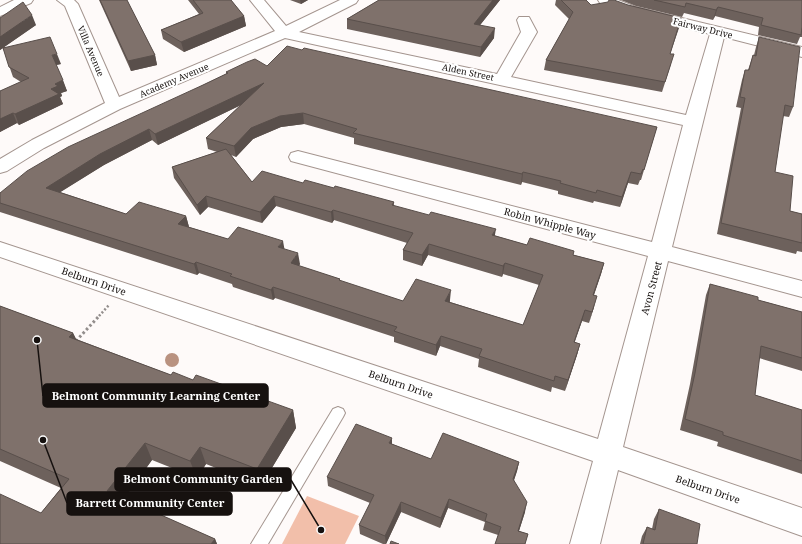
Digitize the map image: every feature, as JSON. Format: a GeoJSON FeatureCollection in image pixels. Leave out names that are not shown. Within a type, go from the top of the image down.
{"type":"FeatureCollection","features":[{"type":"Feature","properties":{"kind":"street"},"geometry":{"type":"LineString","coordinates":[[0,12],[26,0]]}},
{"type":"Feature","properties":{"kind":"street","name":"Villa Avenue"},"geometry":{"type":"LineString","coordinates":[[64,0],[71,4],[114,105]]}},
{"type":"Feature","properties":{"kind":"street"},"geometry":{"type":"LineString","coordinates":[[257,0],[284,33]]}},
{"type":"Feature","properties":{"kind":"street","name":"Academy Avenue"},"geometry":{"type":"LineString","coordinates":[[0,167],[38,144],[114,105],[284,33],[351,0]]}},
{"type":"Feature","properties":{"kind":"street","name":"Fairway Drive"},"geometry":{"type":"LineString","coordinates":[[605,0],[631,10],[802,52]]}},
{"type":"Feature","properties":{"kind":"street"},"geometry":{"type":"LineString","coordinates":[[502,79],[529,32],[524,20]]}},
{"type":"Feature","properties":{"kind":"street","name":"Avon Street"},"geometry":{"type":"LineString","coordinates":[[585,544],[718,32]]}},
{"type":"Feature","properties":{"kind":"street","name":"Alden Street"},"geometry":{"type":"LineString","coordinates":[[284,33],[502,79],[694,122]]}},
{"type":"Feature","properties":{"kind":"street","name":"Robin Whipple Way"},"geometry":{"type":"LineString","coordinates":[[298,157],[802,289]]}},
{"type":"Feature","properties":{"kind":"street","name":"Belburn Drive"},"geometry":{"type":"LineString","coordinates":[[0,249],[608,454],[802,522]]}},
{"type":"Feature","properties":{"kind":"lane"},"geometry":{"type":"LineString","coordinates":[[259,544],[338,413]]}},
{"type":"Feature","properties":{"kind":"path"},"geometry":{"type":"LineString","coordinates":[[76,341],[112,302]]}},
{"type":"Feature","properties":{"kind":"shaded area"},"geometry":{"type":"Polygon","coordinates":[[[307,496],[359,516],[345,544],[282,544],[307,496]]]}},
{"type":"Feature","properties":{"kind":"building"},"geometry":{"type":"Polygon","coordinates":[[[100,0],[127,0],[155,55],[128,61],[100,0]]]}},
{"type":"Feature","properties":{"kind":"building"},"geometry":{"type":"Polygon","coordinates":[[[193,0],[231,0],[244,16],[181,42],[161,30],[203,13],[193,0]]]}},
{"type":"Feature","properties":{"kind":"building"},"geometry":{"type":"Polygon","coordinates":[[[379,0],[493,0],[474,24],[495,28],[481,47],[347,19],[379,0]]]}},
{"type":"Feature","properties":{"kind":"building"},"geometry":{"type":"Polygon","coordinates":[[[561,0],[586,0],[591,5],[614,0],[681,18],[670,54],[674,54],[665,82],[546,60],[573,12],[561,0]]]}},
{"type":"Feature","properties":{"kind":"building"},"geometry":{"type":"Polygon","coordinates":[[[654,0],[802,0],[801,35],[761,25],[763,18],[718,7],[716,10],[686,3],[685,7],[654,0]]]}},
{"type":"Feature","properties":{"kind":"building"},"geometry":{"type":"Polygon","coordinates":[[[23,2],[32,15],[0,37],[0,18],[23,2]]]}},
{"type":"Feature","properties":{"kind":"building"},"geometry":{"type":"Polygon","coordinates":[[[50,37],[57,54],[52,55],[63,80],[55,84],[58,86],[51,89],[59,94],[15,114],[13,113],[0,119],[0,91],[29,78],[9,67],[3,48],[50,37]]]}},
{"type":"Feature","properties":{"kind":"building"},"geometry":{"type":"Polygon","coordinates":[[[759,37],[800,47],[793,107],[785,105],[775,172],[793,176],[790,211],[802,214],[802,243],[721,223],[745,98],[740,97],[745,70],[749,70],[753,55],[756,56],[759,37]]]}},
{"type":"Feature","properties":{"kind":"building"},"geometry":{"type":"Polygon","coordinates":[[[287,46],[302,50],[304,48],[657,127],[644,170],[643,169],[641,174],[631,172],[622,197],[597,190],[596,193],[560,183],[561,181],[523,172],[522,174],[353,133],[357,129],[303,113],[280,116],[251,128],[234,146],[206,138],[264,83],[155,134],[149,129],[100,154],[46,188],[126,214],[139,202],[186,216],[178,224],[228,239],[238,227],[283,241],[278,247],[298,253],[291,263],[340,279],[339,280],[403,301],[416,279],[451,290],[445,301],[523,325],[543,275],[505,263],[503,266],[429,244],[422,255],[403,250],[413,233],[333,210],[331,212],[274,196],[260,212],[206,196],[197,205],[172,167],[226,149],[252,182],[262,171],[303,183],[305,180],[334,188],[335,186],[394,202],[392,205],[429,215],[431,212],[496,229],[492,235],[527,245],[530,238],[574,251],[573,255],[604,263],[593,295],[597,296],[592,312],[585,310],[574,342],[580,344],[568,380],[555,376],[554,381],[479,356],[482,349],[441,336],[436,345],[394,331],[397,327],[273,287],[271,290],[230,276],[232,274],[196,262],[194,264],[0,203],[0,193],[27,171],[68,147],[203,85],[247,62],[255,59],[267,66],[287,46]]]}},
{"type":"Feature","properties":{"kind":"building"},"geometry":{"type":"Polygon","coordinates":[[[710,284],[758,297],[758,300],[802,312],[802,358],[761,346],[755,395],[802,410],[802,461],[723,435],[723,432],[685,419],[695,373],[710,284]]]}},
{"type":"Feature","properties":{"kind":"building"},"geometry":{"type":"Polygon","coordinates":[[[0,306],[73,333],[69,337],[171,375],[173,372],[193,380],[196,375],[293,410],[257,469],[200,447],[190,461],[145,443],[107,491],[215,539],[211,544],[0,544],[0,494],[41,513],[69,479],[0,449],[0,306]]]}},
{"type":"Feature","properties":{"kind":"building"},"geometry":{"type":"Polygon","coordinates":[[[356,424],[392,438],[389,443],[431,459],[443,433],[519,462],[513,479],[527,502],[518,531],[528,534],[525,544],[495,544],[501,527],[485,521],[487,514],[449,499],[441,518],[401,502],[385,536],[359,525],[374,495],[327,477],[356,424]]]}},
{"type":"Feature","properties":{"kind":"building"},"geometry":{"type":"Polygon","coordinates":[[[659,509],[700,524],[697,544],[643,544],[647,527],[655,530],[659,509]]]}},
{"type":"Feature","properties":{"kind":"building"},"geometry":{"type":"Polygon","coordinates":[[[391,541],[399,544],[390,544],[391,541]]]}},
{"type":"Feature","properties":{"kind":"place","name":"Belmont Community Learning Center"},"geometry":{"type":"Point","coordinates":[37,340]}},
{"type":"Feature","properties":{"kind":"place","name":"Barrett Community Center"},"geometry":{"type":"Point","coordinates":[43,440]}},
{"type":"Feature","properties":{"kind":"place","name":"Belmont Community Garden"},"geometry":{"type":"Point","coordinates":[321,530]}}]}
